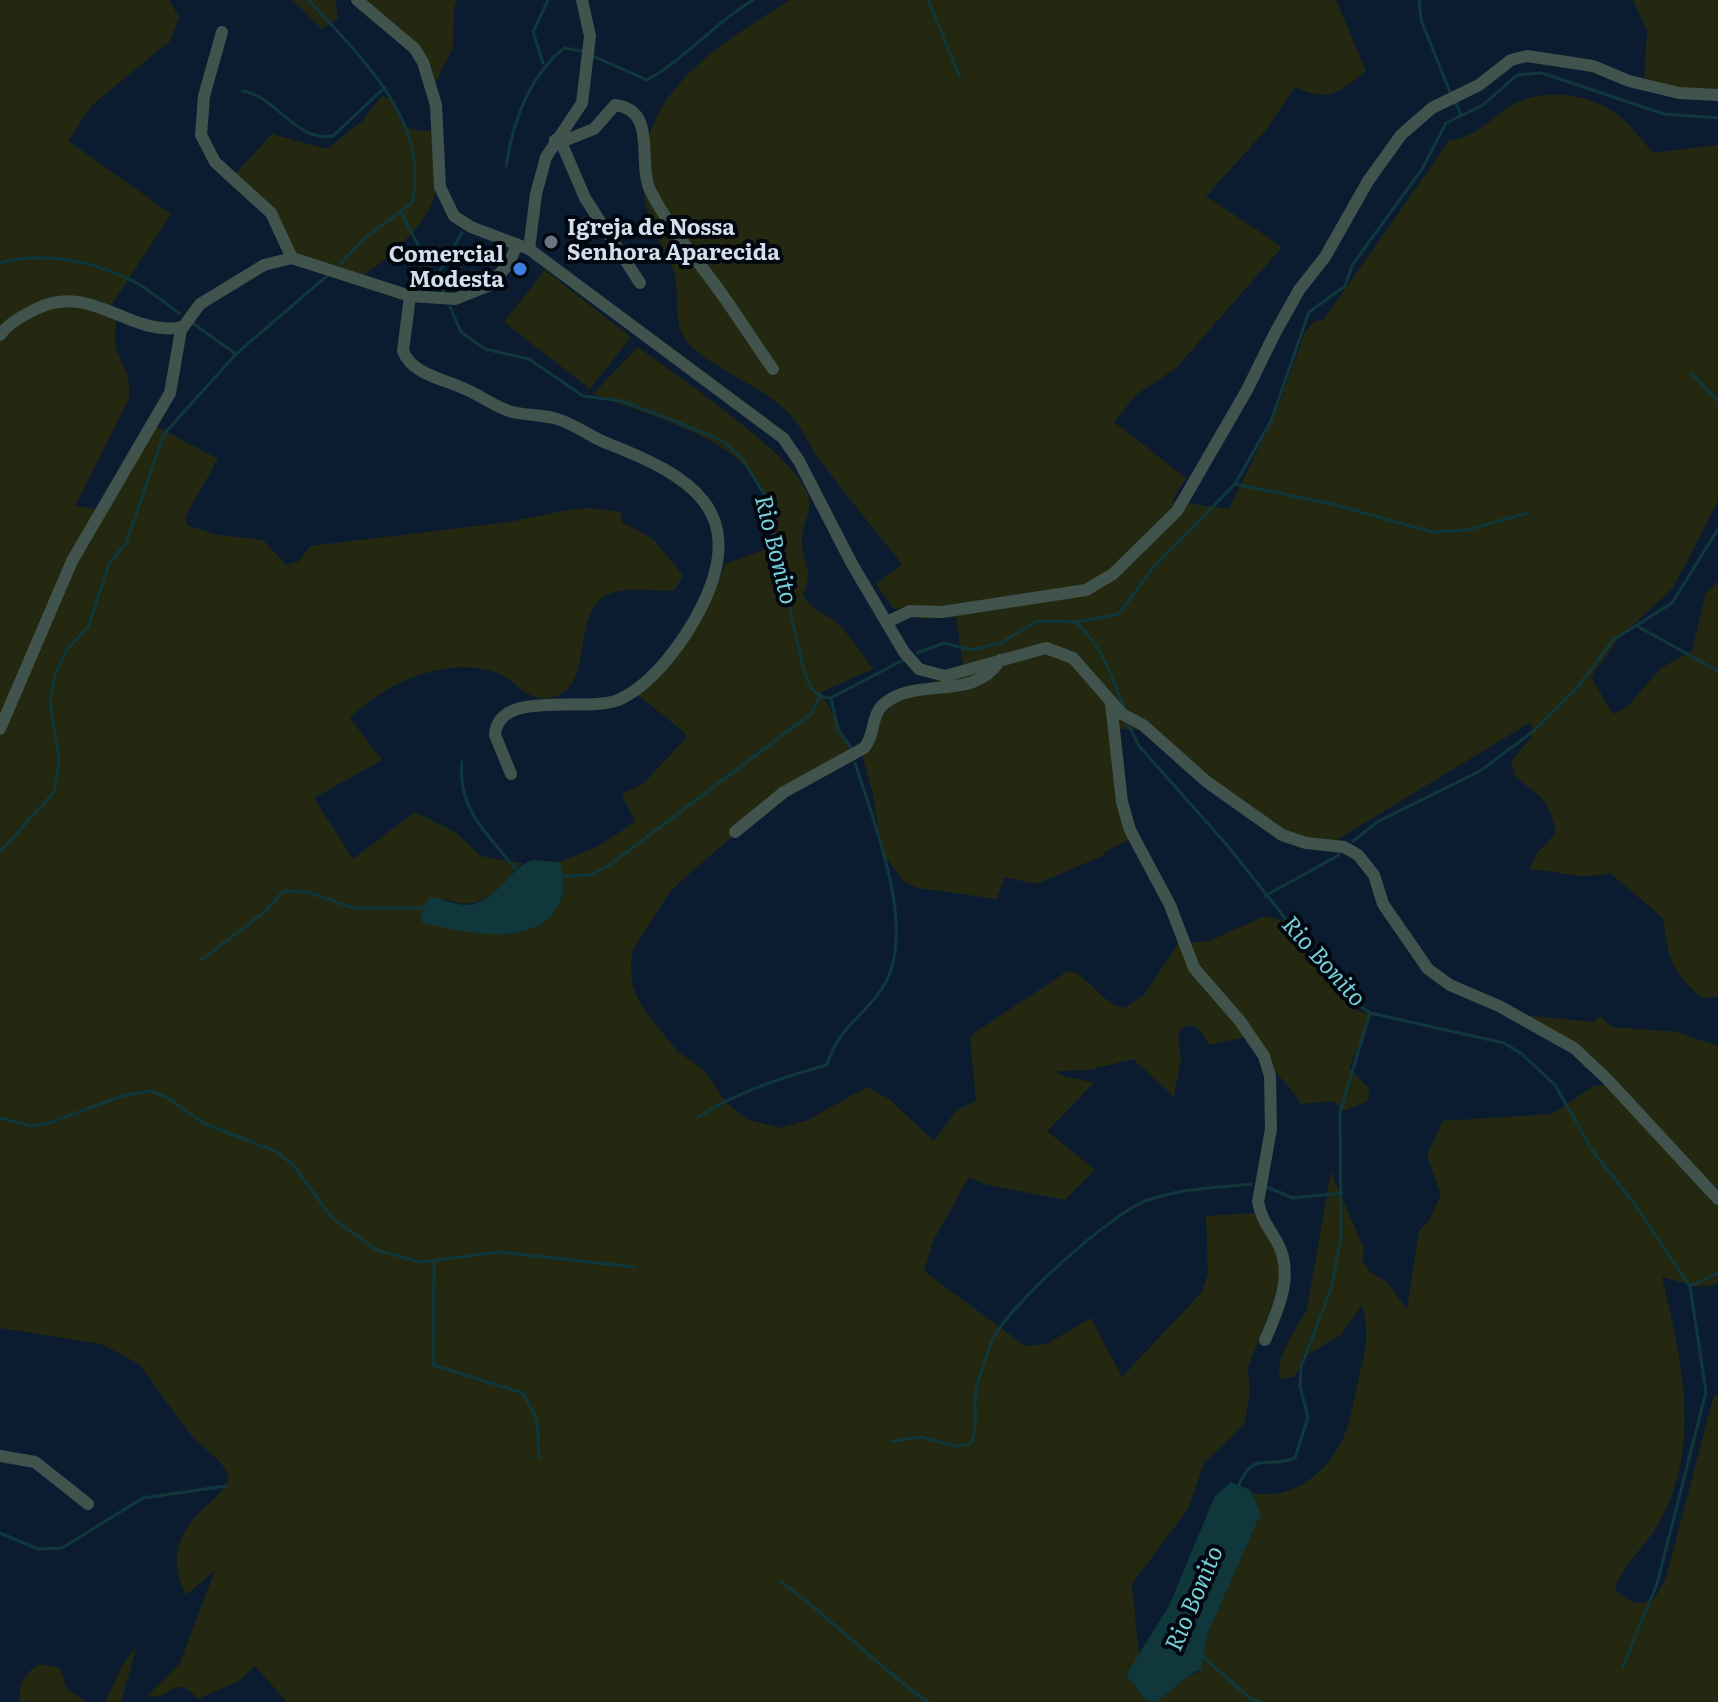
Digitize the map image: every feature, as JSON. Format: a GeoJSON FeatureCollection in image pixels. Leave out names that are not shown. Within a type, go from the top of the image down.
{"type":"FeatureCollection","features":[{"type":"Feature","properties":{"kind":"street"},"geometry":{"type":"LineString","coordinates":[[357,0],[414,48],[423,62],[436,105],[438,171],[448,210],[462,223],[523,246],[783,438],[799,461],[852,564],[904,652],[926,674],[945,676],[1037,649],[1064,653],[1080,664],[1111,703],[1126,716],[1207,782],[1282,835],[1306,843],[1344,847],[1358,855],[1374,875],[1383,904],[1428,969],[1450,985],[1499,1006],[1574,1048],[1607,1079],[1718,1199]]}},
{"type":"Feature","properties":{"kind":"street"},"geometry":{"type":"LineString","coordinates":[[0,729],[72,561],[170,393],[182,327],[200,304],[264,265],[292,258],[410,296],[441,300],[478,292],[498,276],[523,246],[546,157],[582,103],[590,36],[582,0]]}},
{"type":"Feature","properties":{"kind":"street"},"geometry":{"type":"LineString","coordinates":[[222,32],[204,96],[201,135],[215,162],[271,213],[292,258]]}},
{"type":"Feature","properties":{"kind":"street"},"geometry":{"type":"LineString","coordinates":[[887,622],[910,611],[954,611],[1086,590],[1113,574],[1177,511],[1281,322],[1325,257],[1368,181],[1401,135],[1432,108],[1479,85],[1511,60],[1527,56],[1593,66],[1629,81],[1679,93],[1718,95]]}},
{"type":"Feature","properties":{"kind":"street"},"geometry":{"type":"LineString","coordinates":[[558,141],[594,129],[615,105],[622,106],[642,124],[646,139],[643,170],[659,207],[773,369]]}},
{"type":"Feature","properties":{"kind":"street"},"geometry":{"type":"LineString","coordinates":[[558,141],[585,198],[640,283]]}},
{"type":"Feature","properties":{"kind":"street"},"geometry":{"type":"LineString","coordinates":[[410,296],[403,351],[417,367],[504,408],[565,422],[603,442],[657,462],[704,498],[716,525],[719,548],[715,576],[697,615],[669,654],[640,686],[617,700],[591,707],[534,704],[507,714],[495,729],[495,735],[511,774]]}},
{"type":"Feature","properties":{"kind":"street"},"geometry":{"type":"LineString","coordinates":[[0,335],[20,318],[55,301],[93,304],[162,329],[182,327]]}},
{"type":"Feature","properties":{"kind":"street"},"geometry":{"type":"LineString","coordinates":[[735,832],[784,792],[864,748],[872,740],[877,711],[886,702],[915,689],[969,684],[989,674],[1000,660]]}},
{"type":"Feature","properties":{"kind":"street"},"geometry":{"type":"LineString","coordinates":[[1111,703],[1122,802],[1130,830],[1170,905],[1194,968],[1253,1039],[1270,1076],[1271,1129],[1258,1202],[1260,1213],[1281,1251],[1284,1282],[1265,1340]]}},
{"type":"Feature","properties":{"kind":"street"},"geometry":{"type":"LineString","coordinates":[[0,1456],[16,1456],[35,1462],[88,1504]]}},
{"type":"Feature","properties":{"kind":"shaded area"},"geometry":{"type":"Polygon","coordinates":[[[0,0],[169,0],[179,17],[170,41],[92,105],[68,141],[171,214],[107,312],[118,316],[115,342],[128,376],[129,399],[75,506],[104,510],[156,426],[218,459],[185,517],[187,525],[217,535],[263,540],[286,565],[299,561],[310,546],[510,522],[591,508],[621,512],[622,522],[653,539],[683,575],[675,590],[617,591],[597,603],[589,617],[573,682],[563,693],[548,698],[533,696],[502,675],[476,668],[436,670],[398,684],[364,705],[350,718],[382,760],[314,798],[353,859],[415,812],[455,832],[481,856],[522,863],[497,889],[480,901],[459,903],[445,899],[445,929],[509,934],[562,899],[564,882],[559,862],[597,847],[635,822],[622,794],[644,783],[686,738],[684,732],[634,692],[671,653],[720,578],[725,564],[774,546],[767,506],[760,487],[749,470],[735,457],[676,424],[593,394],[638,347],[733,417],[799,479],[809,501],[802,536],[808,572],[803,594],[818,611],[842,628],[873,669],[821,692],[854,754],[800,786],[740,830],[683,879],[670,892],[632,951],[633,988],[644,1010],[678,1052],[704,1070],[725,1101],[746,1119],[780,1128],[808,1120],[867,1087],[889,1099],[934,1141],[957,1110],[976,1101],[970,1038],[977,1031],[1068,971],[1082,977],[1107,1000],[1124,1008],[1144,995],[1178,944],[1209,941],[1265,916],[1285,921],[1357,1010],[1372,1015],[1349,1068],[1369,1088],[1368,1101],[1343,1111],[1334,1101],[1301,1104],[1245,1037],[1209,1045],[1200,1029],[1189,1025],[1181,1029],[1178,1037],[1181,1059],[1174,1097],[1133,1059],[1089,1070],[1059,1071],[1057,1074],[1094,1083],[1047,1131],[1095,1170],[1065,1200],[984,1184],[969,1177],[933,1241],[924,1271],[1025,1346],[1047,1344],[1091,1318],[1122,1377],[1202,1292],[1208,1273],[1206,1216],[1255,1213],[1286,1267],[1248,1368],[1250,1393],[1244,1425],[1204,1463],[1188,1509],[1132,1584],[1139,1655],[1126,1675],[1146,1700],[1156,1701],[1180,1681],[1201,1670],[1207,1635],[1261,1513],[1252,1493],[1284,1492],[1312,1478],[1334,1454],[1348,1425],[1366,1341],[1362,1305],[1341,1335],[1308,1354],[1294,1377],[1280,1379],[1279,1370],[1288,1342],[1307,1309],[1331,1172],[1364,1249],[1362,1260],[1370,1272],[1387,1282],[1407,1309],[1419,1231],[1429,1221],[1441,1195],[1427,1155],[1443,1121],[1552,1114],[1594,1086],[1605,1085],[1592,1065],[1523,1015],[1594,1022],[1600,1016],[1612,1027],[1677,1032],[1718,1046],[1718,1284],[1697,1287],[1662,1277],[1681,1370],[1684,1432],[1681,1463],[1673,1493],[1659,1523],[1624,1571],[1615,1589],[1628,1600],[1641,1603],[1653,1600],[1665,1581],[1714,1395],[1718,1395],[1718,1702],[287,1702],[255,1666],[239,1681],[198,1699],[190,1691],[177,1687],[162,1695],[147,1696],[180,1663],[215,1570],[186,1595],[177,1561],[181,1540],[193,1520],[221,1492],[229,1477],[222,1464],[191,1435],[139,1364],[102,1344],[0,1328],[0,0]]]}},
{"type":"Feature","properties":{"kind":"shaded area"},"geometry":{"type":"Polygon","coordinates":[[[292,0],[335,0],[338,18],[322,29],[292,0]]]}},
{"type":"Feature","properties":{"kind":"shaded area"},"geometry":{"type":"Polygon","coordinates":[[[366,0],[457,0],[453,48],[433,87],[409,43],[366,10],[366,0]]]}},
{"type":"Feature","properties":{"kind":"shaded area"},"geometry":{"type":"Polygon","coordinates":[[[790,0],[1336,0],[1366,71],[1341,90],[1326,95],[1295,87],[1265,131],[1206,196],[1282,247],[1176,368],[1136,395],[1114,422],[1186,478],[1172,501],[1229,509],[1276,412],[1305,333],[1313,322],[1324,319],[1449,141],[1473,133],[1521,101],[1536,96],[1567,95],[1583,98],[1612,111],[1654,153],[1718,145],[1718,501],[1673,588],[1619,638],[1591,677],[1613,714],[1627,707],[1661,668],[1692,651],[1706,593],[1718,581],[1718,997],[1702,998],[1683,980],[1670,954],[1663,918],[1610,873],[1579,876],[1530,870],[1536,854],[1556,833],[1547,805],[1515,776],[1511,761],[1532,737],[1531,722],[1333,842],[1290,836],[1139,730],[1115,728],[1130,839],[1104,852],[1105,855],[1036,884],[1004,877],[997,899],[918,888],[903,881],[882,852],[873,794],[861,751],[882,717],[901,697],[925,684],[964,673],[956,617],[923,619],[901,608],[894,609],[876,584],[902,564],[819,459],[797,422],[769,397],[714,364],[689,344],[683,336],[678,318],[673,269],[648,214],[644,174],[648,140],[660,110],[679,84],[702,61],[790,0]]]}},
{"type":"Feature","properties":{"kind":"shaded area"},"geometry":{"type":"Polygon","coordinates":[[[1633,0],[1718,0],[1718,94],[1644,86],[1647,31],[1633,0]]]}},
{"type":"Feature","properties":{"kind":"shaded area"},"geometry":{"type":"Polygon","coordinates":[[[382,96],[390,99],[409,128],[433,131],[436,189],[426,214],[406,240],[381,263],[358,278],[292,256],[280,220],[236,173],[272,134],[327,149],[362,121],[382,96]]]}},
{"type":"Feature","properties":{"kind":"shaded area"},"geometry":{"type":"Polygon","coordinates":[[[545,270],[631,337],[590,389],[504,322],[545,270]]]}},
{"type":"Feature","properties":{"kind":"shaded area"},"geometry":{"type":"Polygon","coordinates":[[[137,1646],[121,1702],[105,1702],[122,1666],[137,1646]]]}},
{"type":"Feature","properties":{"kind":"shaded area"},"geometry":{"type":"Polygon","coordinates":[[[40,1664],[60,1668],[67,1689],[86,1702],[20,1702],[23,1680],[40,1664]]]}},
{"type":"Feature","properties":{"kind":"water"},"geometry":{"type":"Polygon","coordinates":[[[533,860],[559,862],[564,883],[559,904],[549,918],[534,928],[497,934],[423,923],[420,917],[430,897],[462,905],[477,903],[486,899],[516,870],[533,860]]]}},
{"type":"Feature","properties":{"kind":"water"},"geometry":{"type":"Polygon","coordinates":[[[1231,1482],[1250,1490],[1261,1513],[1207,1635],[1201,1670],[1195,1671],[1156,1702],[1146,1700],[1126,1675],[1169,1606],[1215,1496],[1231,1482]]]}},
{"type":"Feature","properties":{"kind":"waterway","name":"Rio Bonito"},"geometry":{"type":"LineString","coordinates":[[309,0],[386,91],[401,117],[411,144],[415,172],[412,203],[365,238],[341,263]]}},
{"type":"Feature","properties":{"kind":"waterway"},"geometry":{"type":"LineString","coordinates":[[543,63],[533,32],[548,0]]}},
{"type":"Feature","properties":{"kind":"waterway"},"geometry":{"type":"LineString","coordinates":[[593,56],[647,80],[753,0]]}},
{"type":"Feature","properties":{"kind":"waterway"},"geometry":{"type":"LineString","coordinates":[[928,0],[960,77]]}},
{"type":"Feature","properties":{"kind":"waterway"},"geometry":{"type":"LineString","coordinates":[[1419,0],[1421,20],[1450,92]]}},
{"type":"Feature","properties":{"kind":"waterway"},"geometry":{"type":"LineString","coordinates":[[506,166],[518,117],[541,72],[564,48],[582,51]]}},
{"type":"Feature","properties":{"kind":"waterway"},"geometry":{"type":"LineString","coordinates":[[917,653],[944,643],[970,650],[1001,643],[1037,621],[1076,622],[1119,614],[1152,569],[1235,484],[1271,421],[1309,312],[1345,286],[1353,264],[1422,169],[1446,123],[1483,105],[1517,75],[1542,73],[1664,114],[1718,118]]}},
{"type":"Feature","properties":{"kind":"waterway"},"geometry":{"type":"LineString","coordinates":[[242,91],[266,101],[308,133],[333,136],[385,87]]}},
{"type":"Feature","properties":{"kind":"waterway"},"geometry":{"type":"LineString","coordinates":[[1455,101],[1461,115]]}},
{"type":"Feature","properties":{"kind":"waterway","name":"Rio Bonito"},"geometry":{"type":"LineString","coordinates":[[401,213],[444,293]]}},
{"type":"Feature","properties":{"kind":"waterway"},"geometry":{"type":"LineString","coordinates":[[436,278],[462,233]]}},
{"type":"Feature","properties":{"kind":"waterway"},"geometry":{"type":"LineString","coordinates":[[0,263],[33,258],[85,263],[139,284],[179,313]]}},
{"type":"Feature","properties":{"kind":"waterway"},"geometry":{"type":"LineString","coordinates":[[0,852],[54,792],[59,760],[50,700],[55,675],[66,651],[88,627],[109,564],[126,543],[164,434],[236,354],[328,275]]}},
{"type":"Feature","properties":{"kind":"waterway","name":"Rio Bonito"},"geometry":{"type":"LineString","coordinates":[[450,307],[461,332],[485,349],[529,359],[583,396],[622,401],[667,418],[723,441],[741,457],[764,494],[802,663],[814,691],[831,698],[903,660]]}},
{"type":"Feature","properties":{"kind":"waterway"},"geometry":{"type":"LineString","coordinates":[[191,322],[236,354]]}},
{"type":"Feature","properties":{"kind":"waterway"},"geometry":{"type":"LineString","coordinates":[[1692,374],[1718,401]]}},
{"type":"Feature","properties":{"kind":"waterway"},"geometry":{"type":"LineString","coordinates":[[1235,484],[1332,504],[1432,532],[1466,530],[1528,513]]}},
{"type":"Feature","properties":{"kind":"waterway"},"geometry":{"type":"LineString","coordinates":[[1353,841],[1377,822],[1480,771],[1535,730],[1577,688],[1613,640],[1672,603],[1718,529]]}},
{"type":"Feature","properties":{"kind":"waterway","name":"Rio Bonito"},"geometry":{"type":"LineString","coordinates":[[1076,622],[1100,652],[1125,709]]}},
{"type":"Feature","properties":{"kind":"waterway"},"geometry":{"type":"LineString","coordinates":[[1637,626],[1718,671]]}},
{"type":"Feature","properties":{"kind":"waterway"},"geometry":{"type":"LineString","coordinates":[[563,876],[590,875],[611,864],[812,713],[819,697]]}},
{"type":"Feature","properties":{"kind":"waterway"},"geometry":{"type":"LineString","coordinates":[[831,698],[838,730],[851,748]]}},
{"type":"Feature","properties":{"kind":"waterway"},"geometry":{"type":"LineString","coordinates":[[1128,724],[1139,746],[1226,844],[1349,998],[1370,1013],[1504,1043],[1522,1054],[1555,1085],[1592,1150],[1633,1202],[1690,1286],[1706,1392],[1657,1584],[1623,1666]]}},
{"type":"Feature","properties":{"kind":"waterway"},"geometry":{"type":"LineString","coordinates":[[462,762],[464,794],[470,808],[485,833],[516,869]]}},
{"type":"Feature","properties":{"kind":"waterway"},"geometry":{"type":"LineString","coordinates":[[698,1117],[761,1086],[827,1065],[839,1039],[887,980],[894,956],[894,901],[880,841],[855,763]]}},
{"type":"Feature","properties":{"kind":"waterway"},"geometry":{"type":"LineString","coordinates":[[1265,896],[1339,855]]}},
{"type":"Feature","properties":{"kind":"waterway"},"geometry":{"type":"LineString","coordinates":[[201,960],[267,910],[283,891],[307,892],[354,908],[427,908]]}},
{"type":"Feature","properties":{"kind":"waterway","name":"Rio Bonito"},"geometry":{"type":"LineString","coordinates":[[1238,1487],[1255,1464],[1295,1458],[1308,1417],[1300,1386],[1301,1367],[1332,1286],[1341,1236],[1340,1112],[1370,1013]]}},
{"type":"Feature","properties":{"kind":"waterway"},"geometry":{"type":"LineString","coordinates":[[0,1118],[31,1126],[49,1123],[122,1096],[150,1091],[168,1098],[203,1123],[277,1152],[294,1166],[332,1218],[377,1250],[420,1262],[499,1252],[634,1267]]}},
{"type":"Feature","properties":{"kind":"waterway"},"geometry":{"type":"LineString","coordinates":[[892,1441],[920,1437],[956,1446],[970,1444],[974,1432],[977,1384],[991,1343],[1000,1328],[1061,1263],[1110,1223],[1131,1208],[1161,1196],[1251,1184]]}},
{"type":"Feature","properties":{"kind":"waterway"},"geometry":{"type":"LineString","coordinates":[[1267,1187],[1293,1198],[1342,1193]]}},
{"type":"Feature","properties":{"kind":"waterway"},"geometry":{"type":"LineString","coordinates":[[434,1262],[433,1365],[523,1393],[537,1420],[539,1458]]}},
{"type":"Feature","properties":{"kind":"waterway"},"geometry":{"type":"LineString","coordinates":[[1690,1286],[1718,1273]]}},
{"type":"Feature","properties":{"kind":"waterway"},"geometry":{"type":"LineString","coordinates":[[0,1533],[38,1549],[62,1548],[143,1498],[226,1486]]}},
{"type":"Feature","properties":{"kind":"waterway"},"geometry":{"type":"LineString","coordinates":[[781,1582],[928,1702]]}},
{"type":"Feature","properties":{"kind":"waterway"},"geometry":{"type":"LineString","coordinates":[[1202,1656],[1251,1699],[1261,1702]]}},
{"type":"Feature","properties":{"kind":"place","name":"Igreja de Nossa Senhora Aparecida"},"geometry":{"type":"Point","coordinates":[551,242]}},
{"type":"Feature","properties":{"kind":"place","name":"Comercial Modesta"},"geometry":{"type":"Point","coordinates":[520,269]}}]}
